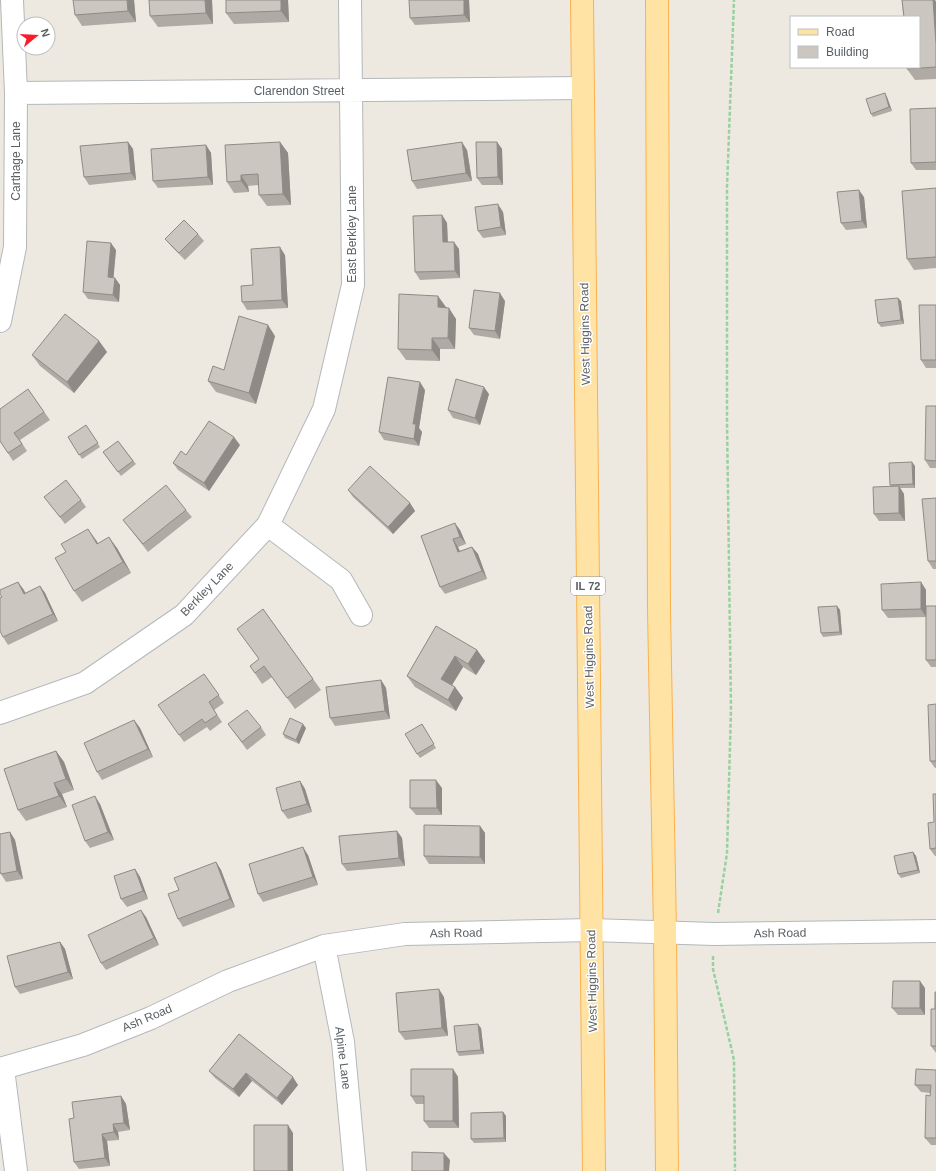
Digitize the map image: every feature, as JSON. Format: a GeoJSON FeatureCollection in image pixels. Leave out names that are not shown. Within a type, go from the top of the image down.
{"type":"FeatureCollection","features":[{"type":"Feature","properties":{"kind":"main road","name":"West Higgins Road"},"geometry":{"type":"LineString","coordinates":[[582,0],[594,1171]]}},
{"type":"Feature","properties":{"kind":"main road"},"geometry":{"type":"LineString","coordinates":[[657,0],[659,610],[665,931],[667,1171]]}},
{"type":"Feature","properties":{"kind":"street","name":"Carthage Lane"},"geometry":{"type":"LineString","coordinates":[[0,320],[15,247],[16,93],[12,0]]}},
{"type":"Feature","properties":{"kind":"street","name":"East Berkley Lane"},"geometry":{"type":"LineString","coordinates":[[268,525],[324,409],[353,285],[350,0]]}},
{"type":"Feature","properties":{"kind":"street","name":"Clarendon Street"},"geometry":{"type":"LineString","coordinates":[[16,93],[582,88]]}},
{"type":"Feature","properties":{"kind":"street"},"geometry":{"type":"LineString","coordinates":[[268,525],[341,580],[362,615]]}},
{"type":"Feature","properties":{"kind":"street","name":"Berkley Lane"},"geometry":{"type":"LineString","coordinates":[[0,713],[85,682],[184,615],[268,525]]}},
{"type":"Feature","properties":{"kind":"street","name":"Ash Road"},"geometry":{"type":"LineString","coordinates":[[2,1069],[83,1045],[151,1018],[228,981],[324,946],[405,934],[592,930],[665,931],[714,934],[936,931]]}},
{"type":"Feature","properties":{"kind":"street","name":"Alpine Lane"},"geometry":{"type":"LineString","coordinates":[[324,946],[343,1042],[356,1171]]}},
{"type":"Feature","properties":{"kind":"street"},"geometry":{"type":"LineString","coordinates":[[2,1069],[16,1171]]}},
{"type":"Feature","properties":{"kind":"path"},"geometry":{"type":"LineString","coordinates":[[719,904],[727,853],[731,709],[727,422],[727,187],[734,0]]}},
{"type":"Feature","properties":{"kind":"path"},"geometry":{"type":"LineString","coordinates":[[713,969],[734,1060],[735,1171]]}},
{"type":"Feature","properties":{"kind":"building"},"geometry":{"type":"Polygon","coordinates":[[[73,0],[127,0],[128,11],[75,15],[73,0]]]}},
{"type":"Feature","properties":{"kind":"building"},"geometry":{"type":"Polygon","coordinates":[[[149,0],[205,0],[206,13],[150,16],[149,0]]]}},
{"type":"Feature","properties":{"kind":"building"},"geometry":{"type":"Polygon","coordinates":[[[226,0],[281,0],[281,11],[226,13],[226,0]]]}},
{"type":"Feature","properties":{"kind":"building"},"geometry":{"type":"Polygon","coordinates":[[[409,0],[464,0],[464,15],[410,18],[409,0]]]}},
{"type":"Feature","properties":{"kind":"building"},"geometry":{"type":"Polygon","coordinates":[[[902,0],[933,0],[936,67],[907,69],[920,68],[920,16],[904,16],[902,0]]]}},
{"type":"Feature","properties":{"kind":"building"},"geometry":{"type":"Polygon","coordinates":[[[885,93],[889,107],[871,114],[866,99],[885,93]]]}},
{"type":"Feature","properties":{"kind":"building"},"geometry":{"type":"Polygon","coordinates":[[[936,108],[936,162],[911,163],[910,109],[936,108]]]}},
{"type":"Feature","properties":{"kind":"building"},"geometry":{"type":"Polygon","coordinates":[[[128,142],[131,173],[84,177],[80,146],[128,142]]]}},
{"type":"Feature","properties":{"kind":"building"},"geometry":{"type":"Polygon","coordinates":[[[280,142],[283,194],[259,195],[258,174],[241,175],[241,181],[227,182],[225,145],[280,142]]]}},
{"type":"Feature","properties":{"kind":"building"},"geometry":{"type":"Polygon","coordinates":[[[462,142],[466,173],[412,181],[407,150],[462,142]]]}},
{"type":"Feature","properties":{"kind":"building"},"geometry":{"type":"Polygon","coordinates":[[[476,142],[497,142],[498,177],[477,178],[476,142]]]}},
{"type":"Feature","properties":{"kind":"building"},"geometry":{"type":"Polygon","coordinates":[[[206,145],[208,177],[153,181],[151,149],[206,145]]]}},
{"type":"Feature","properties":{"kind":"building"},"geometry":{"type":"Polygon","coordinates":[[[936,188],[936,257],[907,259],[902,191],[936,188]]]}},
{"type":"Feature","properties":{"kind":"building"},"geometry":{"type":"Polygon","coordinates":[[[859,190],[862,221],[841,223],[837,192],[859,190]]]}},
{"type":"Feature","properties":{"kind":"building"},"geometry":{"type":"Polygon","coordinates":[[[498,204],[501,227],[478,231],[475,207],[498,204]]]}},
{"type":"Feature","properties":{"kind":"building"},"geometry":{"type":"Polygon","coordinates":[[[442,215],[443,242],[454,242],[455,271],[415,272],[413,216],[442,215]]]}},
{"type":"Feature","properties":{"kind":"building"},"geometry":{"type":"Polygon","coordinates":[[[184,220],[198,234],[179,253],[165,239],[184,220]]]}},
{"type":"Feature","properties":{"kind":"building"},"geometry":{"type":"Polygon","coordinates":[[[87,241],[111,243],[108,277],[115,278],[113,295],[83,292],[87,241]]]}},
{"type":"Feature","properties":{"kind":"building"},"geometry":{"type":"Polygon","coordinates":[[[280,247],[282,300],[242,302],[241,286],[253,285],[251,249],[280,247]]]}},
{"type":"Feature","properties":{"kind":"building"},"geometry":{"type":"Polygon","coordinates":[[[474,290],[500,293],[495,331],[469,328],[474,290]]]}},
{"type":"Feature","properties":{"kind":"building"},"geometry":{"type":"Polygon","coordinates":[[[399,294],[438,296],[438,307],[449,308],[448,338],[432,338],[432,350],[398,349],[399,294]]]}},
{"type":"Feature","properties":{"kind":"building"},"geometry":{"type":"Polygon","coordinates":[[[898,298],[901,320],[878,323],[875,300],[898,298]]]}},
{"type":"Feature","properties":{"kind":"building"},"geometry":{"type":"Polygon","coordinates":[[[919,305],[936,305],[936,360],[921,360],[919,305]]]}},
{"type":"Feature","properties":{"kind":"building"},"geometry":{"type":"Polygon","coordinates":[[[65,314],[99,341],[67,382],[32,355],[65,314]]]}},
{"type":"Feature","properties":{"kind":"building"},"geometry":{"type":"Polygon","coordinates":[[[239,316],[268,325],[249,393],[208,381],[213,366],[224,370],[239,316]]]}},
{"type":"Feature","properties":{"kind":"building"},"geometry":{"type":"Polygon","coordinates":[[[388,377],[420,382],[413,424],[416,424],[414,439],[379,432],[388,377]]]}},
{"type":"Feature","properties":{"kind":"building"},"geometry":{"type":"Polygon","coordinates":[[[456,379],[484,387],[475,418],[448,410],[456,379]]]}},
{"type":"Feature","properties":{"kind":"building"},"geometry":{"type":"Polygon","coordinates":[[[28,389],[44,412],[14,433],[22,444],[8,453],[0,441],[0,409],[28,389]]]}},
{"type":"Feature","properties":{"kind":"building"},"geometry":{"type":"Polygon","coordinates":[[[926,406],[936,406],[936,461],[925,460],[926,406]]]}},
{"type":"Feature","properties":{"kind":"building"},"geometry":{"type":"Polygon","coordinates":[[[209,421],[234,437],[204,483],[173,463],[181,451],[186,455],[209,421]]]}},
{"type":"Feature","properties":{"kind":"building"},"geometry":{"type":"Polygon","coordinates":[[[86,425],[98,443],[79,455],[68,437],[86,425]]]}},
{"type":"Feature","properties":{"kind":"building"},"geometry":{"type":"Polygon","coordinates":[[[118,441],[133,461],[118,472],[103,452],[118,441]]]}},
{"type":"Feature","properties":{"kind":"building"},"geometry":{"type":"Polygon","coordinates":[[[912,462],[913,484],[890,485],[889,463],[912,462]]]}},
{"type":"Feature","properties":{"kind":"building"},"geometry":{"type":"Polygon","coordinates":[[[370,466],[410,503],[388,527],[348,490],[370,466]]]}},
{"type":"Feature","properties":{"kind":"building"},"geometry":{"type":"Polygon","coordinates":[[[66,480],[81,500],[60,517],[44,497],[66,480]]]}},
{"type":"Feature","properties":{"kind":"building"},"geometry":{"type":"Polygon","coordinates":[[[166,485],[186,510],[143,544],[123,520],[166,485]]]}},
{"type":"Feature","properties":{"kind":"building"},"geometry":{"type":"Polygon","coordinates":[[[899,486],[899,513],[874,514],[873,487],[899,486]]]}},
{"type":"Feature","properties":{"kind":"building"},"geometry":{"type":"Polygon","coordinates":[[[936,498],[936,561],[928,561],[922,499],[936,498]]]}},
{"type":"Feature","properties":{"kind":"building"},"geometry":{"type":"Polygon","coordinates":[[[455,523],[460,537],[453,539],[458,552],[472,547],[482,571],[440,587],[421,536],[455,523]]]}},
{"type":"Feature","properties":{"kind":"building"},"geometry":{"type":"Polygon","coordinates":[[[88,529],[97,544],[109,537],[123,562],[74,591],[55,558],[66,552],[61,544],[88,529]]]}},
{"type":"Feature","properties":{"kind":"building"},"geometry":{"type":"Polygon","coordinates":[[[18,582],[24,594],[40,586],[53,614],[3,637],[0,631],[0,598],[2,597],[0,590],[18,582]]]}},
{"type":"Feature","properties":{"kind":"building"},"geometry":{"type":"Polygon","coordinates":[[[921,582],[921,609],[882,610],[881,584],[921,582]]]}},
{"type":"Feature","properties":{"kind":"building"},"geometry":{"type":"Polygon","coordinates":[[[837,606],[840,632],[821,633],[818,607],[837,606]]]}},
{"type":"Feature","properties":{"kind":"building"},"geometry":{"type":"Polygon","coordinates":[[[926,606],[936,606],[936,660],[926,660],[926,606]]]}},
{"type":"Feature","properties":{"kind":"building"},"geometry":{"type":"Polygon","coordinates":[[[263,609],[313,679],[287,698],[264,666],[255,673],[250,666],[259,659],[237,629],[263,609]]]}},
{"type":"Feature","properties":{"kind":"building"},"geometry":{"type":"Polygon","coordinates":[[[436,626],[477,650],[468,664],[455,656],[441,679],[455,687],[448,700],[407,676],[436,626]]]}},
{"type":"Feature","properties":{"kind":"building"},"geometry":{"type":"Polygon","coordinates":[[[204,674],[219,695],[209,702],[217,715],[205,723],[202,719],[179,735],[158,705],[204,674]]]}},
{"type":"Feature","properties":{"kind":"building"},"geometry":{"type":"Polygon","coordinates":[[[381,680],[385,711],[330,718],[326,687],[381,680]]]}},
{"type":"Feature","properties":{"kind":"building"},"geometry":{"type":"Polygon","coordinates":[[[936,704],[936,761],[930,761],[928,705],[936,704]]]}},
{"type":"Feature","properties":{"kind":"building"},"geometry":{"type":"Polygon","coordinates":[[[247,710],[261,727],[242,742],[228,724],[247,710]]]}},
{"type":"Feature","properties":{"kind":"building"},"geometry":{"type":"Polygon","coordinates":[[[290,718],[303,724],[296,740],[283,734],[290,718]]]}},
{"type":"Feature","properties":{"kind":"building"},"geometry":{"type":"Polygon","coordinates":[[[134,720],[148,749],[97,772],[84,743],[134,720]]]}},
{"type":"Feature","properties":{"kind":"building"},"geometry":{"type":"Polygon","coordinates":[[[422,724],[434,744],[417,754],[405,734],[422,724]]]}},
{"type":"Feature","properties":{"kind":"building"},"geometry":{"type":"Polygon","coordinates":[[[56,751],[66,779],[54,783],[59,796],[18,810],[4,769],[56,751]]]}},
{"type":"Feature","properties":{"kind":"building"},"geometry":{"type":"Polygon","coordinates":[[[410,780],[436,780],[437,808],[410,808],[410,780]]]}},
{"type":"Feature","properties":{"kind":"building"},"geometry":{"type":"Polygon","coordinates":[[[300,781],[307,804],[282,811],[276,788],[300,781]]]}},
{"type":"Feature","properties":{"kind":"building"},"geometry":{"type":"Polygon","coordinates":[[[933,794],[936,794],[936,848],[930,849],[928,823],[934,822],[933,794]]]}},
{"type":"Feature","properties":{"kind":"building"},"geometry":{"type":"Polygon","coordinates":[[[95,796],[108,832],[85,841],[72,805],[95,796]]]}},
{"type":"Feature","properties":{"kind":"building"},"geometry":{"type":"Polygon","coordinates":[[[424,825],[480,826],[480,857],[424,856],[424,825]]]}},
{"type":"Feature","properties":{"kind":"building"},"geometry":{"type":"Polygon","coordinates":[[[397,831],[399,858],[342,864],[339,836],[397,831]]]}},
{"type":"Feature","properties":{"kind":"building"},"geometry":{"type":"Polygon","coordinates":[[[10,832],[17,871],[1,874],[0,834],[10,832]]]}},
{"type":"Feature","properties":{"kind":"building"},"geometry":{"type":"Polygon","coordinates":[[[303,847],[313,877],[258,894],[249,864],[303,847]]]}},
{"type":"Feature","properties":{"kind":"building"},"geometry":{"type":"Polygon","coordinates":[[[913,852],[918,870],[898,874],[894,856],[913,852]]]}},
{"type":"Feature","properties":{"kind":"building"},"geometry":{"type":"Polygon","coordinates":[[[216,862],[230,899],[178,919],[168,894],[179,890],[174,878],[216,862]]]}},
{"type":"Feature","properties":{"kind":"building"},"geometry":{"type":"Polygon","coordinates":[[[135,869],[143,891],[121,899],[114,876],[135,869]]]}},
{"type":"Feature","properties":{"kind":"building"},"geometry":{"type":"Polygon","coordinates":[[[141,910],[154,938],[101,963],[88,935],[141,910]]]}},
{"type":"Feature","properties":{"kind":"building"},"geometry":{"type":"Polygon","coordinates":[[[60,942],[68,972],[15,987],[7,956],[60,942]]]}},
{"type":"Feature","properties":{"kind":"building"},"geometry":{"type":"Polygon","coordinates":[[[893,981],[920,981],[920,1008],[892,1008],[893,981]]]}},
{"type":"Feature","properties":{"kind":"building"},"geometry":{"type":"Polygon","coordinates":[[[439,989],[442,1028],[399,1032],[396,993],[439,989]]]}},
{"type":"Feature","properties":{"kind":"building"},"geometry":{"type":"Polygon","coordinates":[[[935,992],[936,1046],[931,1046],[931,1009],[935,1009],[935,992]]]}},
{"type":"Feature","properties":{"kind":"building"},"geometry":{"type":"Polygon","coordinates":[[[478,1024],[481,1050],[457,1052],[454,1026],[478,1024]]]}},
{"type":"Feature","properties":{"kind":"building"},"geometry":{"type":"Polygon","coordinates":[[[239,1034],[293,1077],[277,1098],[246,1073],[233,1089],[209,1071],[239,1034]]]}},
{"type":"Feature","properties":{"kind":"building"},"geometry":{"type":"Polygon","coordinates":[[[411,1069],[453,1069],[453,1121],[424,1121],[424,1096],[411,1096],[411,1069]]]}},
{"type":"Feature","properties":{"kind":"building"},"geometry":{"type":"Polygon","coordinates":[[[916,1069],[936,1070],[936,1138],[925,1138],[926,1095],[930,1096],[931,1085],[915,1085],[916,1069]]]}},
{"type":"Feature","properties":{"kind":"building"},"geometry":{"type":"Polygon","coordinates":[[[121,1096],[124,1123],[113,1124],[114,1132],[102,1134],[105,1158],[74,1162],[69,1119],[74,1118],[72,1102],[121,1096]]]}},
{"type":"Feature","properties":{"kind":"building"},"geometry":{"type":"Polygon","coordinates":[[[503,1112],[504,1138],[471,1139],[471,1113],[503,1112]]]}},
{"type":"Feature","properties":{"kind":"building"},"geometry":{"type":"Polygon","coordinates":[[[254,1125],[288,1125],[288,1171],[254,1171],[254,1125]]]}},
{"type":"Feature","properties":{"kind":"building"},"geometry":{"type":"Polygon","coordinates":[[[412,1152],[444,1153],[444,1171],[412,1171],[412,1152]]]}}]}
